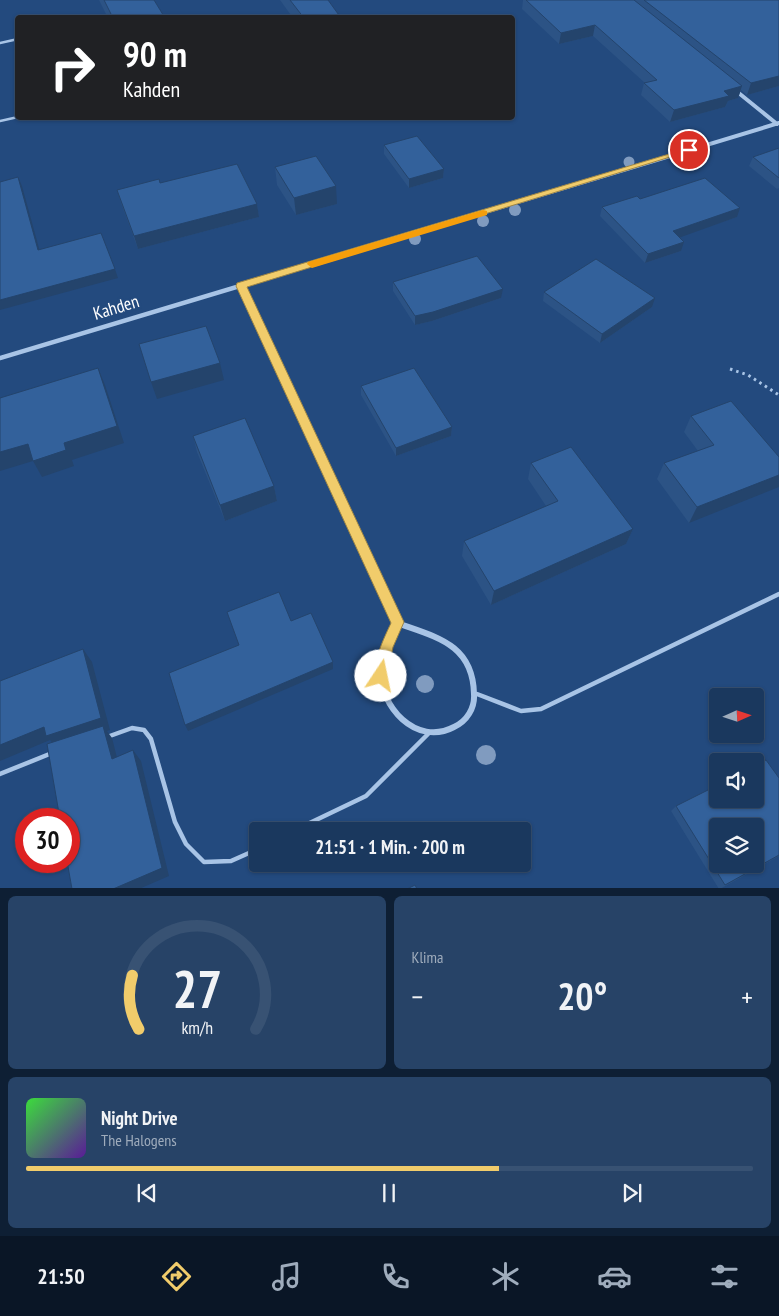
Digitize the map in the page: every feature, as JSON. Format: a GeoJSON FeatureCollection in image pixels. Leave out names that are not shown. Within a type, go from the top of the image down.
{"type":"FeatureCollection","features":[{"type":"Feature","properties":{"kind":"street"},"geometry":{"type":"LineString","coordinates":[[731,87],[778,124]]}},
{"type":"Feature","properties":{"kind":"street","name":"Kahden"},"geometry":{"type":"LineString","coordinates":[[0,358],[778,124]]}},
{"type":"Feature","properties":{"kind":"street"},"geometry":{"type":"LineString","coordinates":[[241,286],[397,622],[457,649],[470,667],[477,694],[467,717],[452,730],[428,734],[404,723],[388,703],[381,676],[386,647],[397,622]]}},
{"type":"Feature","properties":{"kind":"lane"},"geometry":{"type":"LineString","coordinates":[[0,43],[15,40]]}},
{"type":"Feature","properties":{"kind":"lane"},"geometry":{"type":"LineString","coordinates":[[0,121],[15,118]]}},
{"type":"Feature","properties":{"kind":"lane"},"geometry":{"type":"LineString","coordinates":[[477,694],[521,711],[541,709],[779,594]]}},
{"type":"Feature","properties":{"kind":"lane"},"geometry":{"type":"LineString","coordinates":[[98,739],[132,728],[144,730],[151,739],[175,822],[186,844],[204,862],[232,861],[249,852]]}},
{"type":"Feature","properties":{"kind":"lane"},"geometry":{"type":"LineString","coordinates":[[312,822],[366,796],[428,734]]}},
{"type":"Feature","properties":{"kind":"lane"},"geometry":{"type":"LineString","coordinates":[[0,774],[55,751]]}},
{"type":"Feature","properties":{"kind":"path"},"geometry":{"type":"LineString","coordinates":[[730,369],[748,375],[779,395]]}},
{"type":"Feature","properties":{"kind":"building"},"geometry":{"type":"Polygon","coordinates":[[[104,0],[154,0],[163,15],[112,15],[104,0]]]}},
{"type":"Feature","properties":{"kind":"building"},"geometry":{"type":"Polygon","coordinates":[[[290,0],[328,0],[339,15],[302,15],[290,0]]]}},
{"type":"Feature","properties":{"kind":"building"},"geometry":{"type":"Polygon","coordinates":[[[526,0],[634,0],[742,86],[724,91],[729,96],[674,110],[644,83],[657,80],[595,25],[561,33],[526,0]]]}},
{"type":"Feature","properties":{"kind":"building"},"geometry":{"type":"Polygon","coordinates":[[[644,0],[779,0],[779,76],[751,83],[644,0]]]}},
{"type":"Feature","properties":{"kind":"building"},"geometry":{"type":"Polygon","coordinates":[[[417,136],[444,169],[409,179],[384,145],[417,136]]]}},
{"type":"Feature","properties":{"kind":"building"},"geometry":{"type":"Polygon","coordinates":[[[779,148],[779,178],[753,157],[779,148]]]}},
{"type":"Feature","properties":{"kind":"building"},"geometry":{"type":"Polygon","coordinates":[[[316,156],[336,186],[294,198],[275,167],[316,156]]]}},
{"type":"Feature","properties":{"kind":"building"},"geometry":{"type":"Polygon","coordinates":[[[237,164],[257,204],[134,236],[117,190],[159,179],[160,183],[237,164]]]}},
{"type":"Feature","properties":{"kind":"building"},"geometry":{"type":"Polygon","coordinates":[[[18,177],[38,250],[101,233],[115,269],[0,300],[0,182],[18,177]]]}},
{"type":"Feature","properties":{"kind":"building"},"geometry":{"type":"Polygon","coordinates":[[[705,178],[740,208],[673,231],[684,242],[648,254],[602,207],[637,196],[640,199],[705,178]]]}},
{"type":"Feature","properties":{"kind":"building"},"geometry":{"type":"Polygon","coordinates":[[[477,256],[503,289],[415,316],[393,282],[477,256]]]}},
{"type":"Feature","properties":{"kind":"building"},"geometry":{"type":"Polygon","coordinates":[[[596,259],[655,298],[602,334],[544,292],[596,259]]]}},
{"type":"Feature","properties":{"kind":"building"},"geometry":{"type":"Polygon","coordinates":[[[206,326],[220,363],[151,382],[139,344],[206,326]]]}},
{"type":"Feature","properties":{"kind":"building"},"geometry":{"type":"Polygon","coordinates":[[[98,368],[117,426],[64,443],[66,450],[33,461],[28,444],[0,452],[0,398],[98,368]]]}},
{"type":"Feature","properties":{"kind":"building"},"geometry":{"type":"Polygon","coordinates":[[[414,368],[452,427],[396,448],[361,386],[414,368]]]}},
{"type":"Feature","properties":{"kind":"building"},"geometry":{"type":"Polygon","coordinates":[[[731,401],[779,457],[779,475],[697,507],[664,463],[714,445],[691,416],[731,401]]]}},
{"type":"Feature","properties":{"kind":"building"},"geometry":{"type":"Polygon","coordinates":[[[245,418],[274,486],[220,505],[193,436],[245,418]]]}},
{"type":"Feature","properties":{"kind":"building"},"geometry":{"type":"Polygon","coordinates":[[[571,447],[633,529],[494,591],[464,541],[558,501],[531,463],[571,447]]]}},
{"type":"Feature","properties":{"kind":"building"},"geometry":{"type":"Polygon","coordinates":[[[279,592],[291,621],[311,613],[333,662],[185,725],[169,673],[239,645],[227,612],[279,592]]]}},
{"type":"Feature","properties":{"kind":"building"},"geometry":{"type":"Polygon","coordinates":[[[83,649],[101,718],[46,736],[44,727],[0,745],[0,681],[83,649]]]}},
{"type":"Feature","properties":{"kind":"building"},"geometry":{"type":"Polygon","coordinates":[[[103,726],[112,759],[133,750],[162,868],[115,888],[72,888],[69,873],[80,873],[80,808],[58,808],[47,744],[103,726]]]}},
{"type":"Feature","properties":{"kind":"building"},"geometry":{"type":"Polygon","coordinates":[[[766,760],[779,778],[779,855],[764,863],[764,818],[709,818],[709,859],[676,806],[709,790],[709,808],[764,808],[764,761],[766,760]]]}},
{"type":"Feature","properties":{"kind":"building"},"geometry":{"type":"Polygon","coordinates":[[[718,873],[747,873],[725,885],[718,873]]]}},
{"type":"Feature","properties":{"kind":"slow traffic"},"geometry":{"type":"LineString","coordinates":[[312,264],[483,213]]}},
{"type":"Feature","properties":{"kind":"route"},"geometry":{"type":"LineString","coordinates":[[381,676],[386,647],[397,622],[241,286],[689,150]]}}]}
